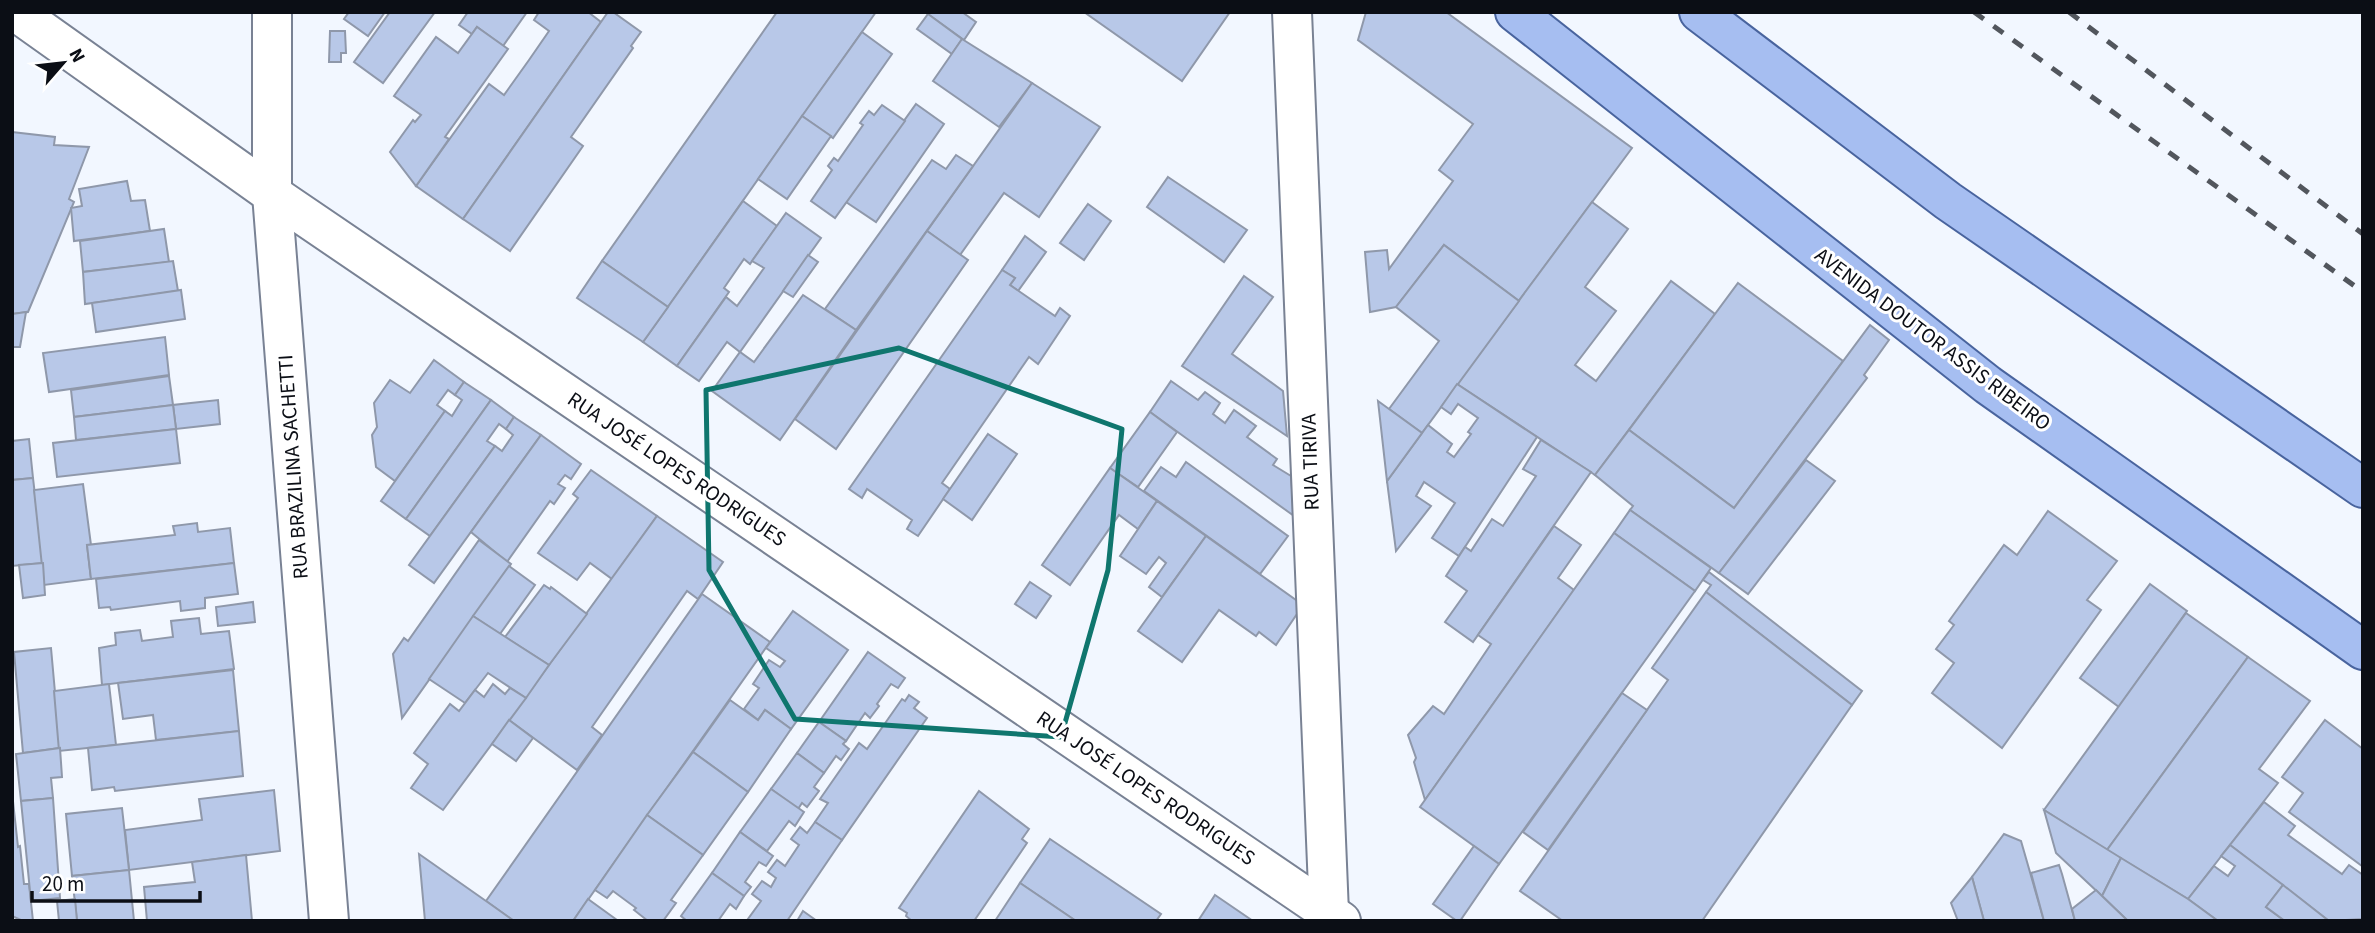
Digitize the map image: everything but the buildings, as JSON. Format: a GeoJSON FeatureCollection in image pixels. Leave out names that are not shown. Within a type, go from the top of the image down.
{"type":"FeatureCollection","features":[{"type":"Feature","properties":{"kind":"main road","name":"AVENIDA DOUTOR ASSIS RIBEIRO"},"geometry":{"type":"LineString","coordinates":[[1514,12],[1989,385],[2363,650]]}},
{"type":"Feature","properties":{"kind":"main road"},"geometry":{"type":"LineString","coordinates":[[1699,12],[1948,201],[2363,488]]}},
{"type":"Feature","properties":{"kind":"street","name":"RUA JOSÉ LOPES RODRIGUES"},"geometry":{"type":"LineString","coordinates":[[16,12],[272,194],[1335,917]]}},
{"type":"Feature","properties":{"kind":"street","name":"RUA BRAZILINA SACHETTI"},"geometry":{"type":"LineString","coordinates":[[272,12],[272,194],[329,921]]}},
{"type":"Feature","properties":{"kind":"street","name":"RUA TIRIVA"},"geometry":{"type":"LineString","coordinates":[[1292,12],[1335,917]]}},
{"type":"Feature","properties":{"kind":"highlighted area"},"geometry":{"type":"Polygon","coordinates":[[[899,348],[1122,429],[1108,570],[1061,737],[795,719],[709,570],[706,390],[899,348]]]}},
{"type":"Feature","properties":{"kind":"railway"},"geometry":{"type":"LineString","coordinates":[[1974,12],[2363,292]]}},
{"type":"Feature","properties":{"kind":"railway"},"geometry":{"type":"LineString","coordinates":[[2069,12],[2363,234]]}}]}
